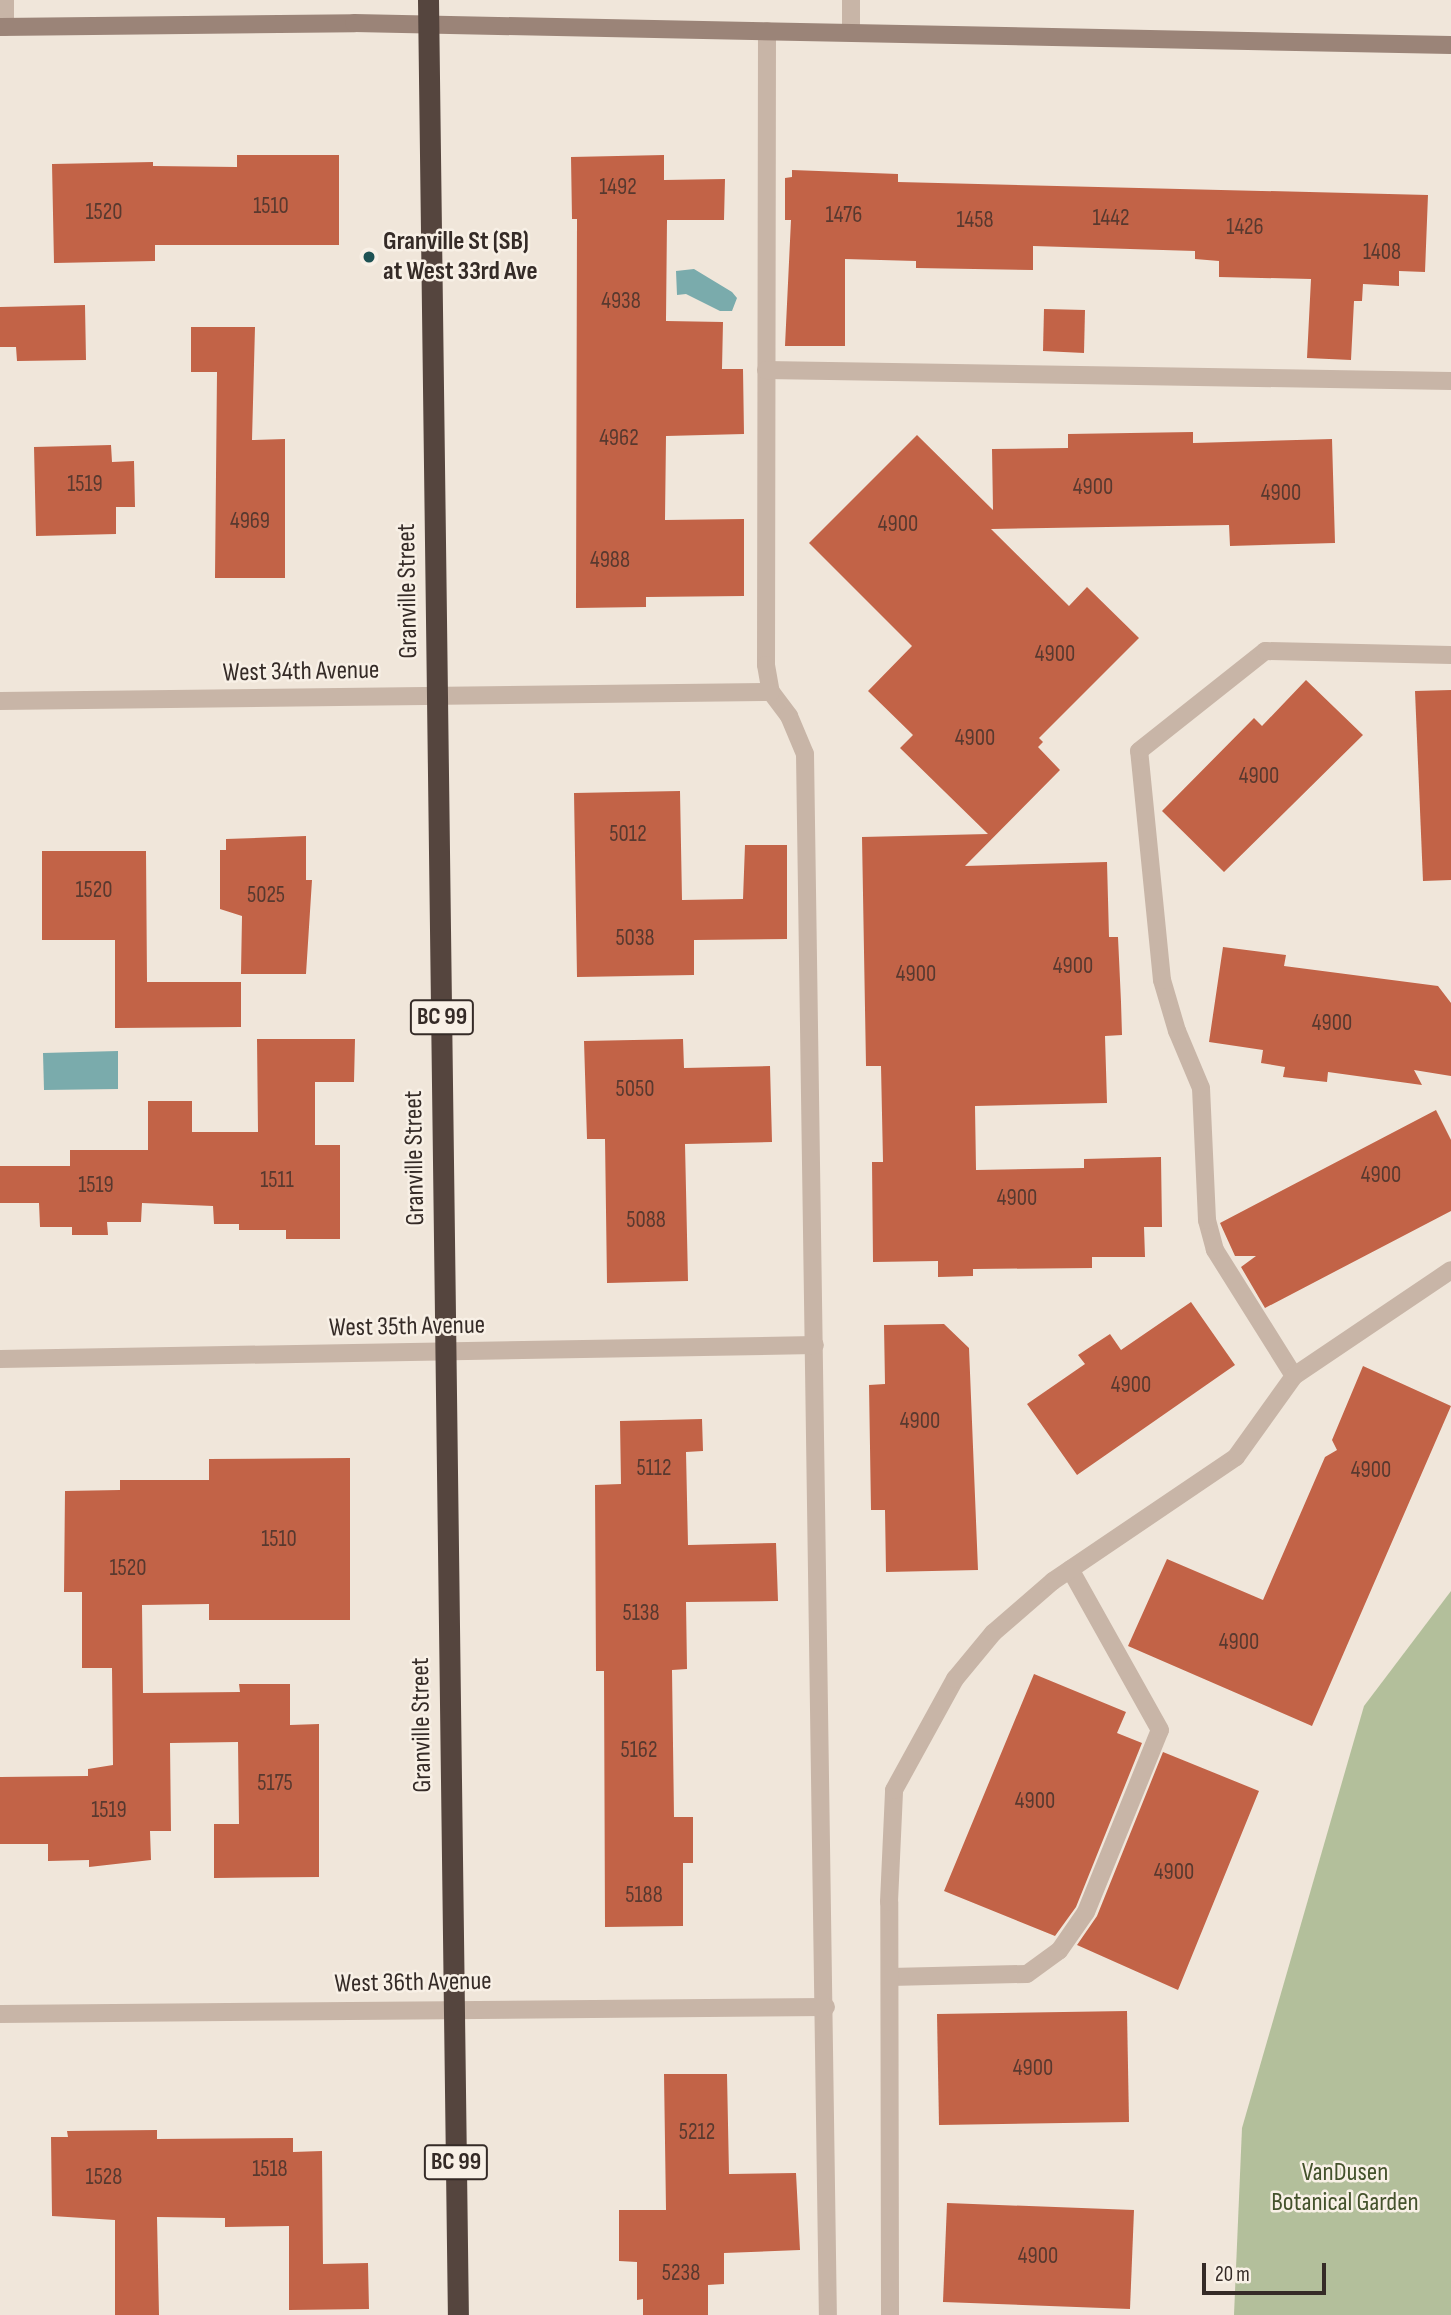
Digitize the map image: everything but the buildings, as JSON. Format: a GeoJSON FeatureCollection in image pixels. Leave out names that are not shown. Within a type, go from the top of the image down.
{"type":"FeatureCollection","features":[{"type":"Feature","properties":{"kind":"highway","name":"Granville Street"},"geometry":{"type":"LineString","coordinates":[[428,0],[458,2315]]}},
{"type":"Feature","properties":{"kind":"street"},"geometry":{"type":"LineString","coordinates":[[5,0],[3,27],[428,25],[1451,45]]}},
{"type":"Feature","properties":{"kind":"street"},"geometry":{"type":"LineString","coordinates":[[850,0],[851,32]]}},
{"type":"Feature","properties":{"kind":"street"},"geometry":{"type":"LineString","coordinates":[[767,31],[766,665],[771,692],[789,716],[805,754],[826,2007],[828,2315]]}},
{"type":"Feature","properties":{"kind":"street"},"geometry":{"type":"LineString","coordinates":[[766,370],[1451,381]]}},
{"type":"Feature","properties":{"kind":"street"},"geometry":{"type":"LineString","coordinates":[[1294,1376],[1215,1250],[1207,1220],[1201,1088],[1177,1031],[1162,980],[1139,751],[1265,651],[1451,655]]}},
{"type":"Feature","properties":{"kind":"street","name":"West 34th Avenue"},"geometry":{"type":"LineString","coordinates":[[0,701],[771,692]]}},
{"type":"Feature","properties":{"kind":"street"},"geometry":{"type":"LineString","coordinates":[[890,2315],[890,1977],[894,1790],[955,1679],[992,1633],[1070,1569],[1236,1457],[1294,1376],[1451,1270]]}},
{"type":"Feature","properties":{"kind":"street","name":"West 35th Avenue"},"geometry":{"type":"LineString","coordinates":[[0,1359],[815,1345]]}},
{"type":"Feature","properties":{"kind":"street"},"geometry":{"type":"LineString","coordinates":[[890,1977],[1027,1974],[1059,1951],[1086,1912],[1160,1730],[1070,1569]]}},
{"type":"Feature","properties":{"kind":"street","name":"West 36th Avenue"},"geometry":{"type":"LineString","coordinates":[[0,2014],[826,2007]]}},
{"type":"Feature","properties":{"kind":"green space","name":"VanDusen Botanical Garden"},"geometry":{"type":"Polygon","coordinates":[[[1451,1591],[1451,2315],[1234,2315],[1242,2128],[1364,1706],[1451,1591]]]}},
{"type":"Feature","properties":{"kind":"water"},"geometry":{"type":"Polygon","coordinates":[[[694,269],[732,292],[737,298],[732,311],[720,311],[686,294],[677,295],[676,271],[694,269]]]}},
{"type":"Feature","properties":{"kind":"water"},"geometry":{"type":"Polygon","coordinates":[[[118,1051],[118,1089],[44,1090],[43,1053],[118,1051]]]}},
{"type":"Feature","properties":{"kind":"place","name":"Granville St (SB) at West 33rd Ave"},"geometry":{"type":"Point","coordinates":[369,257]}}]}
